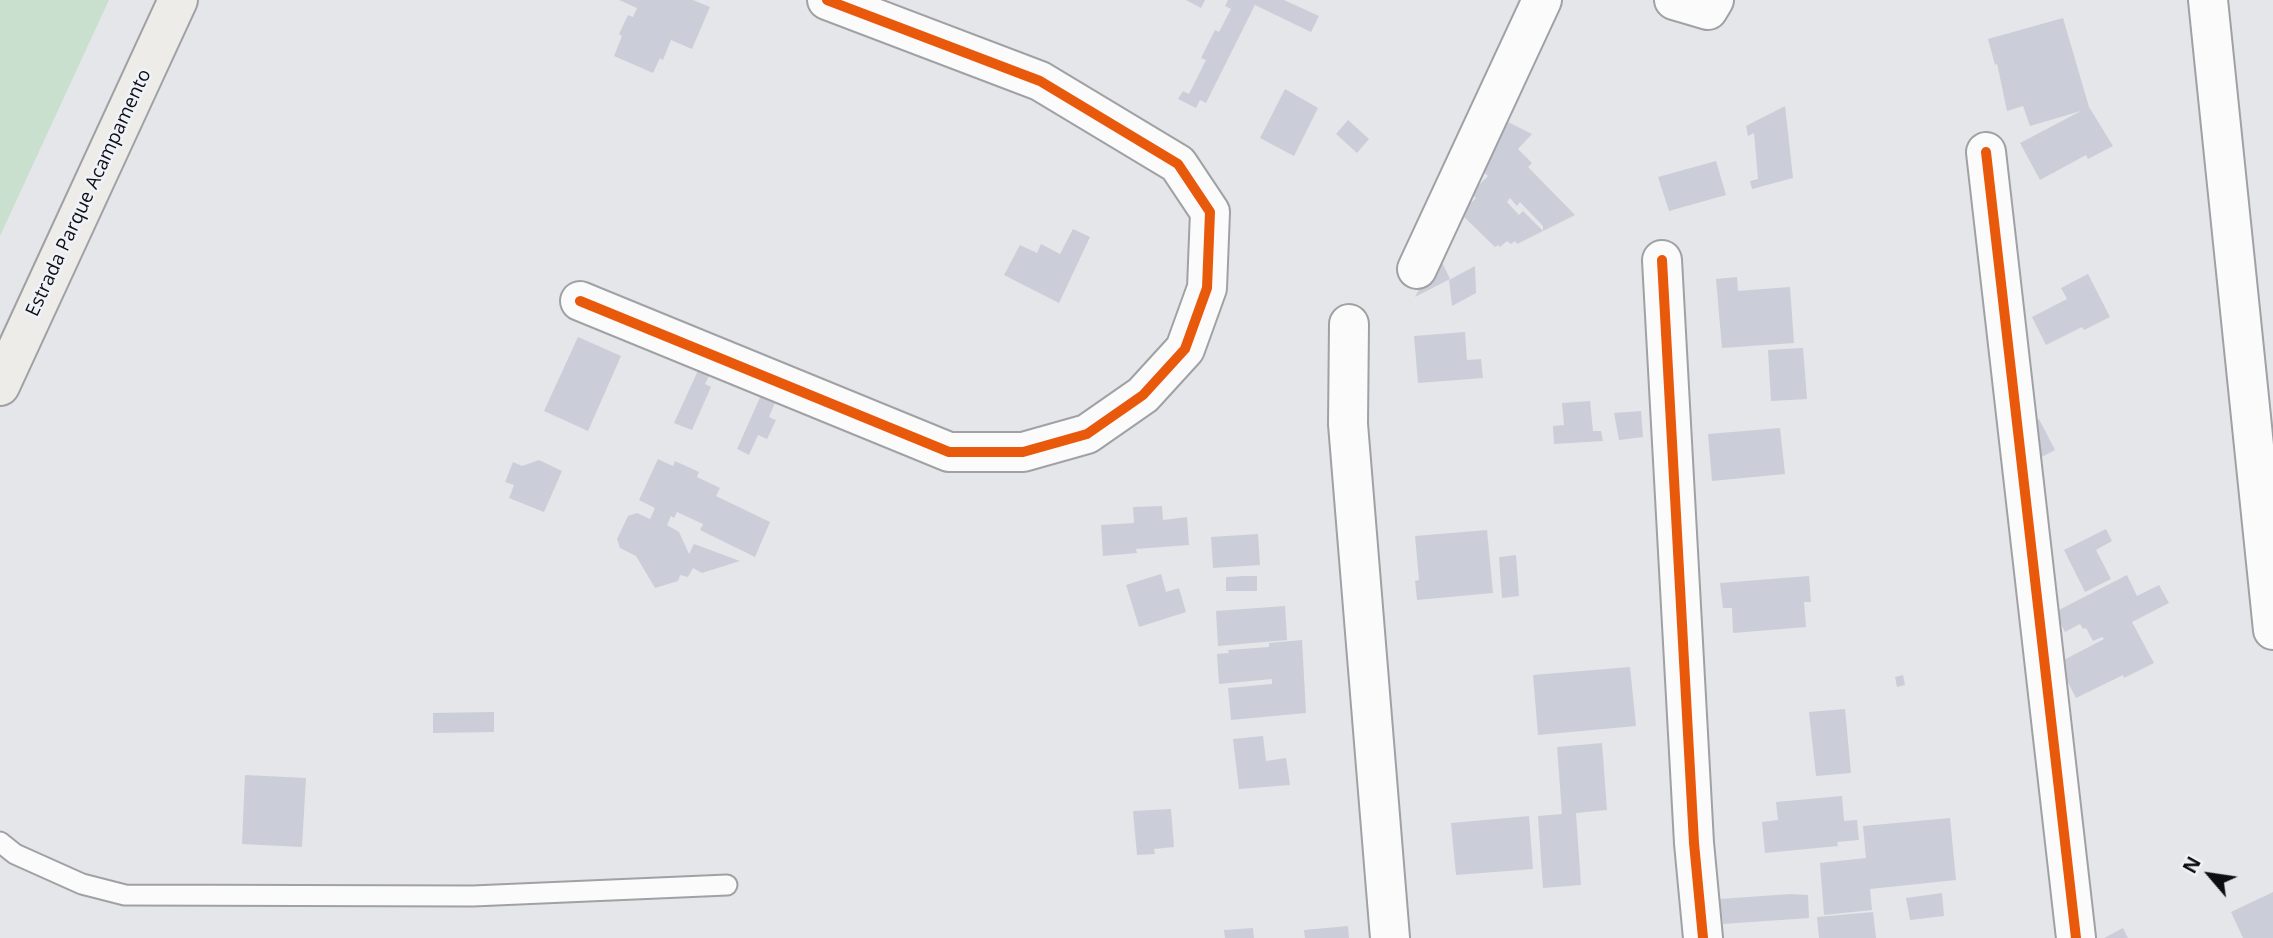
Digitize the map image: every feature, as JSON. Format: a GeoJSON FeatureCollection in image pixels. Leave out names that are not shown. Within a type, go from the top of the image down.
{"type":"FeatureCollection","features":[{"type":"Feature","properties":{"kind":"street","name":"Estrada Parque Acampamento"},"geometry":{"type":"LineString","coordinates":[[0,386],[178,0]]}},
{"type":"Feature","properties":{"kind":"street"},"geometry":{"type":"LineString","coordinates":[[580,301],[949,452],[1023,452],[1087,434],[1143,395],[1185,349],[1207,288],[1210,212],[1178,164],[1040,81],[827,0]]}},
{"type":"Feature","properties":{"kind":"street"},"geometry":{"type":"LineString","coordinates":[[1417,269],[1542,0]]}},
{"type":"Feature","properties":{"kind":"street"},"geometry":{"type":"LineString","coordinates":[[1674,0],[1708,10],[1714,0]]}},
{"type":"Feature","properties":{"kind":"street"},"geometry":{"type":"LineString","coordinates":[[2208,0],[2273,629]]}},
{"type":"Feature","properties":{"kind":"street"},"geometry":{"type":"LineString","coordinates":[[1986,152],[2076,938]]}},
{"type":"Feature","properties":{"kind":"street"},"geometry":{"type":"LineString","coordinates":[[1661,260],[1694,843],[1703,938]]}},
{"type":"Feature","properties":{"kind":"street"},"geometry":{"type":"LineString","coordinates":[[1349,324],[1348,424],[1390,938]]}},
{"type":"Feature","properties":{"kind":"lane"},"geometry":{"type":"LineString","coordinates":[[0,842],[15,854],[82,884],[125,895],[473,896],[727,885]]}},
{"type":"Feature","properties":{"kind":"green space"},"geometry":{"type":"Polygon","coordinates":[[[0,0],[109,0],[0,236],[0,0]]]}},
{"type":"Feature","properties":{"kind":"building"},"geometry":{"type":"Polygon","coordinates":[[[619,0],[693,0],[710,7],[692,49],[671,40],[663,60],[660,58],[653,73],[614,56],[622,36],[619,34],[628,15],[633,17],[637,8],[619,0]]]}},
{"type":"Feature","properties":{"kind":"building"},"geometry":{"type":"Polygon","coordinates":[[[1186,0],[1205,0],[1201,8],[1186,0]]]}},
{"type":"Feature","properties":{"kind":"building"},"geometry":{"type":"Polygon","coordinates":[[[1228,0],[1284,0],[1319,16],[1311,32],[1255,5],[1206,103],[1200,100],[1196,108],[1178,99],[1183,91],[1189,94],[1206,60],[1201,58],[1215,30],[1219,32],[1231,9],[1225,6],[1228,0]]]}},
{"type":"Feature","properties":{"kind":"building"},"geometry":{"type":"Polygon","coordinates":[[[2063,18],[2089,107],[2113,146],[2088,159],[2086,155],[2040,180],[2020,143],[2081,111],[2030,126],[2023,106],[2007,111],[1997,64],[1995,65],[1988,39],[2063,18]]]}},
{"type":"Feature","properties":{"kind":"building"},"geometry":{"type":"Polygon","coordinates":[[[1285,89],[1318,108],[1294,156],[1260,138],[1285,89]]]}},
{"type":"Feature","properties":{"kind":"building"},"geometry":{"type":"Polygon","coordinates":[[[1785,106],[1793,178],[1752,189],[1750,181],[1758,179],[1754,133],[1748,136],[1746,126],[1785,106]]]}},
{"type":"Feature","properties":{"kind":"building"},"geometry":{"type":"Polygon","coordinates":[[[1348,120],[1369,139],[1357,153],[1336,134],[1348,120]]]}},
{"type":"Feature","properties":{"kind":"building"},"geometry":{"type":"Polygon","coordinates":[[[1508,122],[1532,134],[1518,149],[1532,163],[1528,167],[1575,215],[1517,244],[1515,241],[1511,244],[1507,241],[1500,247],[1495,247],[1460,213],[1476,198],[1471,193],[1488,176],[1482,171],[1508,122]],[[1510,198],[1507,202],[1519,215],[1523,211],[1543,231],[1543,226],[1520,202],[1517,206],[1510,198]]]}},
{"type":"Feature","properties":{"kind":"building"},"geometry":{"type":"Polygon","coordinates":[[[1716,161],[1726,195],[1669,211],[1658,177],[1716,161]]]}},
{"type":"Feature","properties":{"kind":"building"},"geometry":{"type":"Polygon","coordinates":[[[1073,229],[1090,237],[1059,303],[1004,275],[1020,245],[1037,253],[1041,244],[1060,254],[1073,229]]]}},
{"type":"Feature","properties":{"kind":"building"},"geometry":{"type":"Polygon","coordinates":[[[1435,260],[1441,260],[1450,279],[1415,297],[1435,260]]]}},
{"type":"Feature","properties":{"kind":"building"},"geometry":{"type":"Polygon","coordinates":[[[1475,266],[1476,293],[1452,306],[1449,280],[1475,266]]]}},
{"type":"Feature","properties":{"kind":"building"},"geometry":{"type":"Polygon","coordinates":[[[2088,274],[2110,317],[2046,345],[2032,317],[2067,299],[2061,288],[2088,274]]]}},
{"type":"Feature","properties":{"kind":"building"},"geometry":{"type":"Polygon","coordinates":[[[1737,277],[1738,291],[1790,287],[1794,343],[1722,348],[1716,279],[1737,277]]]}},
{"type":"Feature","properties":{"kind":"building"},"geometry":{"type":"Polygon","coordinates":[[[1465,332],[1467,360],[1481,359],[1483,378],[1418,383],[1414,336],[1465,332]]]}},
{"type":"Feature","properties":{"kind":"building"},"geometry":{"type":"Polygon","coordinates":[[[578,337],[621,356],[588,431],[544,411],[578,337]]]}},
{"type":"Feature","properties":{"kind":"building"},"geometry":{"type":"Polygon","coordinates":[[[1803,348],[1807,399],[1771,401],[1768,350],[1803,348]]]}},
{"type":"Feature","properties":{"kind":"building"},"geometry":{"type":"Polygon","coordinates":[[[701,364],[712,370],[705,384],[711,387],[692,430],[674,423],[701,364]]]}},
{"type":"Feature","properties":{"kind":"building"},"geometry":{"type":"Polygon","coordinates":[[[762,393],[776,400],[769,417],[776,420],[767,439],[758,435],[749,455],[737,449],[762,393]]]}},
{"type":"Feature","properties":{"kind":"building"},"geometry":{"type":"Polygon","coordinates":[[[1590,401],[1593,431],[1601,431],[1603,441],[1554,444],[1553,426],[1564,425],[1562,403],[1590,401]]]}},
{"type":"Feature","properties":{"kind":"building"},"geometry":{"type":"Polygon","coordinates":[[[1641,411],[1643,437],[1619,440],[1614,413],[1641,411]]]}},
{"type":"Feature","properties":{"kind":"building"},"geometry":{"type":"Polygon","coordinates":[[[2039,419],[2055,450],[2030,463],[2026,425],[2039,419]]]}},
{"type":"Feature","properties":{"kind":"building"},"geometry":{"type":"Polygon","coordinates":[[[1780,428],[1785,474],[1712,481],[1708,434],[1780,428]]]}},
{"type":"Feature","properties":{"kind":"building"},"geometry":{"type":"Polygon","coordinates":[[[658,459],[673,466],[675,461],[699,472],[697,477],[720,488],[716,496],[770,522],[755,557],[700,530],[703,524],[677,512],[674,518],[671,516],[667,525],[679,532],[689,554],[694,544],[740,561],[702,573],[693,568],[688,577],[680,575],[678,581],[655,588],[636,556],[620,548],[617,539],[628,516],[637,513],[650,519],[655,508],[639,500],[658,459]]]}},
{"type":"Feature","properties":{"kind":"building"},"geometry":{"type":"Polygon","coordinates":[[[539,460],[562,471],[544,512],[509,498],[514,485],[505,482],[513,462],[522,466],[539,460]]]}},
{"type":"Feature","properties":{"kind":"building"},"geometry":{"type":"Polygon","coordinates":[[[1162,506],[1163,520],[1187,517],[1189,545],[1136,549],[1137,553],[1103,556],[1101,525],[1134,523],[1133,507],[1162,506]]]}},
{"type":"Feature","properties":{"kind":"building"},"geometry":{"type":"Polygon","coordinates":[[[2106,529],[2112,541],[2096,550],[2111,579],[2085,592],[2064,550],[2106,529]]]}},
{"type":"Feature","properties":{"kind":"building"},"geometry":{"type":"Polygon","coordinates":[[[1487,530],[1493,593],[1417,600],[1415,581],[1419,580],[1415,536],[1487,530]]]}},
{"type":"Feature","properties":{"kind":"building"},"geometry":{"type":"Polygon","coordinates":[[[1258,534],[1260,565],[1213,568],[1211,537],[1258,534]]]}},
{"type":"Feature","properties":{"kind":"building"},"geometry":{"type":"Polygon","coordinates":[[[1516,555],[1519,596],[1502,598],[1499,557],[1516,555]]]}},
{"type":"Feature","properties":{"kind":"building"},"geometry":{"type":"Polygon","coordinates":[[[1161,574],[1166,592],[1179,588],[1186,612],[1139,627],[1126,585],[1161,574]]]}},
{"type":"Feature","properties":{"kind":"building"},"geometry":{"type":"Polygon","coordinates":[[[2127,575],[2137,596],[2159,585],[2169,603],[2132,622],[2154,663],[2076,698],[2058,663],[2104,639],[2102,637],[2093,641],[2086,628],[2083,629],[2080,624],[2065,632],[2055,612],[2127,575]]]}},
{"type":"Feature","properties":{"kind":"building"},"geometry":{"type":"Polygon","coordinates":[[[1257,576],[1257,591],[1226,591],[1226,577],[1257,576]]]}},
{"type":"Feature","properties":{"kind":"building"},"geometry":{"type":"Polygon","coordinates":[[[1809,576],[1811,602],[1804,602],[1806,627],[1733,633],[1732,608],[1723,608],[1720,583],[1809,576]]]}},
{"type":"Feature","properties":{"kind":"building"},"geometry":{"type":"Polygon","coordinates":[[[1285,606],[1287,640],[1218,646],[1216,611],[1285,606]]]}},
{"type":"Feature","properties":{"kind":"building"},"geometry":{"type":"Polygon","coordinates":[[[1302,640],[1306,713],[1231,720],[1228,688],[1272,684],[1272,679],[1219,684],[1217,654],[1229,653],[1228,650],[1269,647],[1269,643],[1302,640]]]}},
{"type":"Feature","properties":{"kind":"building"},"geometry":{"type":"Polygon","coordinates":[[[1630,667],[1636,726],[1538,735],[1533,675],[1630,667]]]}},
{"type":"Feature","properties":{"kind":"building"},"geometry":{"type":"Polygon","coordinates":[[[1903,675],[1905,685],[1897,687],[1895,677],[1903,675]]]}},
{"type":"Feature","properties":{"kind":"building"},"geometry":{"type":"Polygon","coordinates":[[[1845,709],[1851,773],[1816,776],[1809,712],[1845,709]]]}},
{"type":"Feature","properties":{"kind":"building"},"geometry":{"type":"Polygon","coordinates":[[[494,712],[494,732],[433,733],[433,713],[494,712]]]}},
{"type":"Feature","properties":{"kind":"building"},"geometry":{"type":"Polygon","coordinates":[[[1263,736],[1266,761],[1286,758],[1290,785],[1239,789],[1233,739],[1263,736]]]}},
{"type":"Feature","properties":{"kind":"building"},"geometry":{"type":"Polygon","coordinates":[[[1602,743],[1607,810],[1576,813],[1581,885],[1543,888],[1538,816],[1562,814],[1557,747],[1602,743]]]}},
{"type":"Feature","properties":{"kind":"building"},"geometry":{"type":"Polygon","coordinates":[[[245,775],[306,778],[302,847],[242,844],[245,775]]]}},
{"type":"Feature","properties":{"kind":"building"},"geometry":{"type":"Polygon","coordinates":[[[1842,796],[1844,821],[1857,820],[1859,840],[1837,842],[1838,846],[1765,853],[1762,822],[1778,820],[1776,802],[1842,796]]]}},
{"type":"Feature","properties":{"kind":"building"},"geometry":{"type":"Polygon","coordinates":[[[1171,809],[1174,847],[1154,849],[1155,854],[1137,855],[1133,811],[1171,809]]]}},
{"type":"Feature","properties":{"kind":"building"},"geometry":{"type":"Polygon","coordinates":[[[1529,816],[1533,869],[1456,875],[1451,823],[1529,816]]]}},
{"type":"Feature","properties":{"kind":"building"},"geometry":{"type":"Polygon","coordinates":[[[1950,818],[1956,880],[1870,889],[1872,910],[1824,915],[1820,863],[1866,858],[1863,826],[1950,818]]]}},
{"type":"Feature","properties":{"kind":"building"},"geometry":{"type":"Polygon","coordinates":[[[2273,892],[2273,938],[2243,938],[2231,912],[2273,892]]]}},
{"type":"Feature","properties":{"kind":"building"},"geometry":{"type":"Polygon","coordinates":[[[1942,893],[1944,916],[1910,920],[1906,898],[1942,893]]]}},
{"type":"Feature","properties":{"kind":"building"},"geometry":{"type":"Polygon","coordinates":[[[1808,895],[1809,918],[1723,924],[1720,899],[1808,895]]]}},
{"type":"Feature","properties":{"kind":"building"},"geometry":{"type":"Polygon","coordinates":[[[1873,912],[1876,938],[1819,938],[1817,917],[1873,912]]]}},
{"type":"Feature","properties":{"kind":"building"},"geometry":{"type":"Polygon","coordinates":[[[1348,926],[1349,938],[1305,938],[1304,930],[1348,926]]]}},
{"type":"Feature","properties":{"kind":"building"},"geometry":{"type":"Polygon","coordinates":[[[1253,928],[1254,938],[1225,938],[1224,930],[1253,928]]]}},
{"type":"Feature","properties":{"kind":"building"},"geometry":{"type":"Polygon","coordinates":[[[2123,928],[2128,938],[2104,938],[2123,928]]]}},
{"type":"Feature","properties":{"kind":"cycle path"},"geometry":{"type":"LineString","coordinates":[[580,301],[949,452],[1023,452],[1087,434],[1143,395],[1185,349],[1207,288],[1210,212],[1178,164],[1040,81],[827,0]]}},
{"type":"Feature","properties":{"kind":"cycle path"},"geometry":{"type":"LineString","coordinates":[[1986,152],[2076,938]]}},
{"type":"Feature","properties":{"kind":"cycle path"},"geometry":{"type":"LineString","coordinates":[[1662,260],[1694,843],[1703,938]]}}]}
